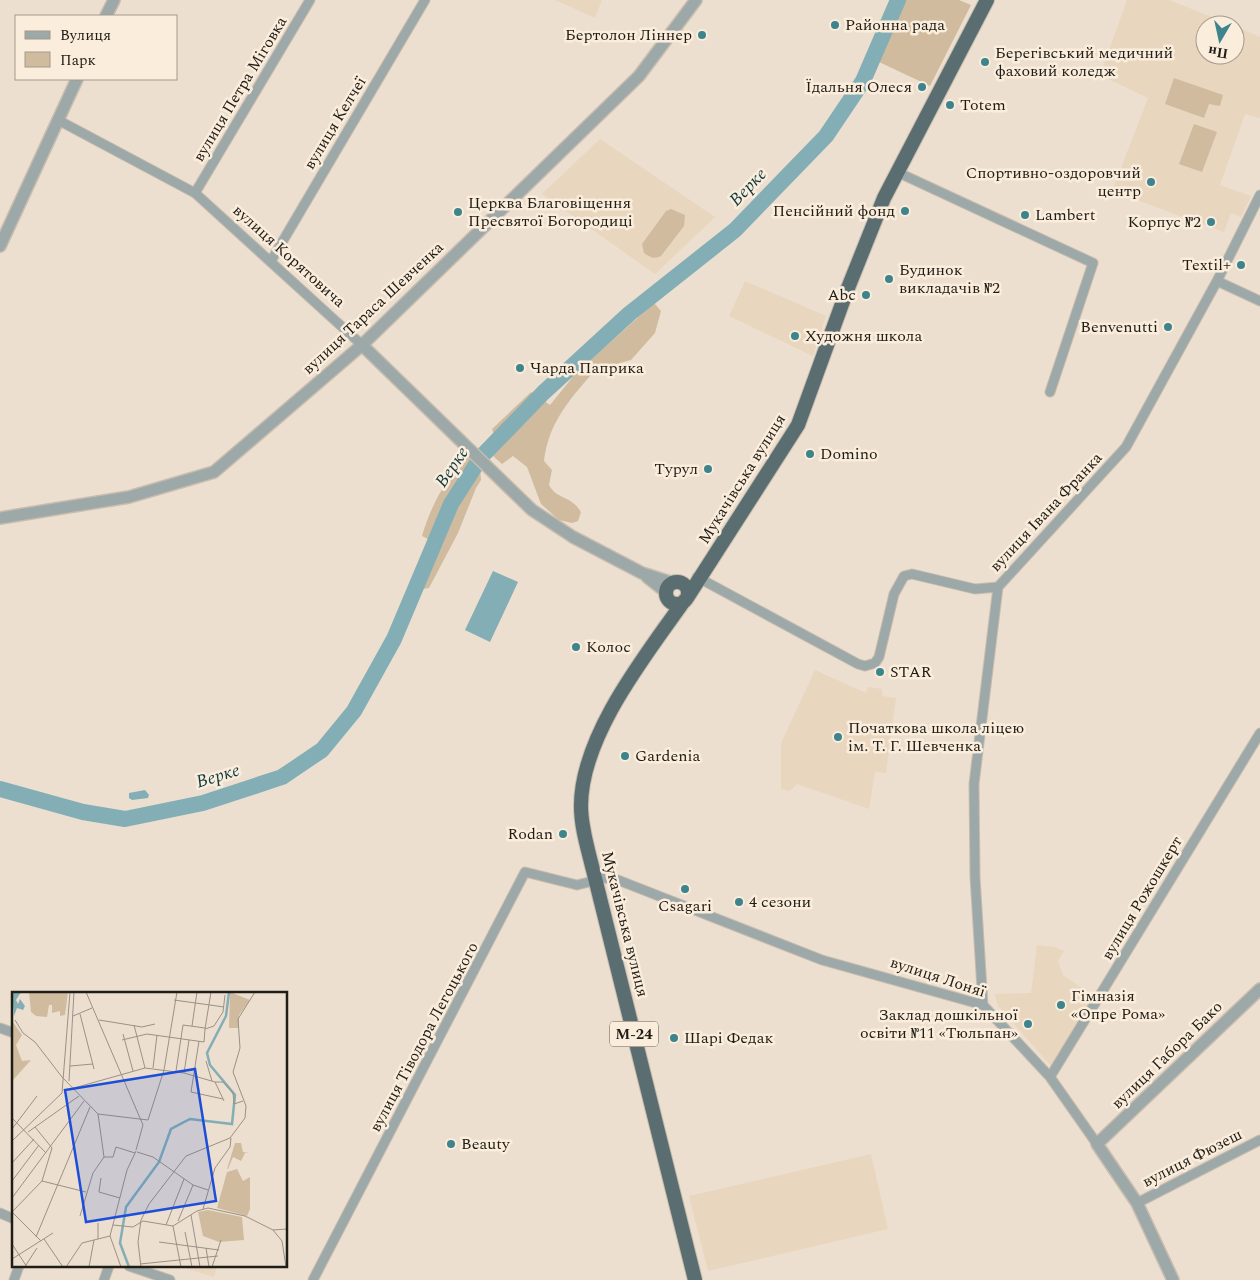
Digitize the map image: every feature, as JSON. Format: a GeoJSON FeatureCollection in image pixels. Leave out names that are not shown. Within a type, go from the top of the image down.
{"type":"FeatureCollection","features":[{"type":"Feature","properties":{"kind":"highway","name":"Мукачівська вулиця"},"geometry":{"type":"LineString","coordinates":[[695,1280],[583,826],[581,807],[587,768],[605,722],[669,622],[686,600],[698,577],[709,565],[798,425],[846,292],[884,198],[986,0]]}},
{"type":"Feature","properties":{"kind":"highway","name":"Мукачівська вулиця"},"geometry":{"type":"LineString","coordinates":[[672,589],[698,577]]}},
{"type":"Feature","properties":{"kind":"highway"},"geometry":{"type":"LineString","coordinates":[[687,588],[686,600],[677,604],[672,589],[687,588]]}},
{"type":"Feature","properties":{"kind":"highway"},"geometry":{"type":"LineString","coordinates":[[669,622],[672,589]]}},
{"type":"Feature","properties":{"kind":"street"},"geometry":{"type":"LineString","coordinates":[[106,15],[114,0]]}},
{"type":"Feature","properties":{"kind":"street","name":"вулиця Петра Міговка"},"geometry":{"type":"LineString","coordinates":[[195,193],[310,0]]}},
{"type":"Feature","properties":{"kind":"street","name":"вулиця Келчеї"},"geometry":{"type":"LineString","coordinates":[[271,261],[425,0]]}},
{"type":"Feature","properties":{"kind":"street","name":"вулиця Тараса Шевченка"},"geometry":{"type":"LineString","coordinates":[[0,518],[129,496],[214,472],[362,345],[638,76],[696,0]]}},
{"type":"Feature","properties":{"kind":"street"},"geometry":{"type":"LineString","coordinates":[[0,246],[78,80]]}},
{"type":"Feature","properties":{"kind":"street","name":"вулиця Корятовича"},"geometry":{"type":"LineString","coordinates":[[58,120],[195,193],[362,345],[517,497],[573,537],[672,589]]}},
{"type":"Feature","properties":{"kind":"street"},"geometry":{"type":"LineString","coordinates":[[897,172],[1093,263],[1050,392]]}},
{"type":"Feature","properties":{"kind":"street","name":"вулиця Івана Франка"},"geometry":{"type":"LineString","coordinates":[[983,1004],[975,877],[974,784],[998,587],[1126,447],[1217,281],[1260,195]]}},
{"type":"Feature","properties":{"kind":"street"},"geometry":{"type":"LineString","coordinates":[[1217,281],[1260,301]]}},
{"type":"Feature","properties":{"kind":"street"},"geometry":{"type":"LineString","coordinates":[[698,577],[849,660],[866,666],[875,663],[880,657],[894,594],[904,576],[912,574],[975,589],[998,587]]}},
{"type":"Feature","properties":{"kind":"street","name":"вулиця Рожошкерт"},"geometry":{"type":"LineString","coordinates":[[1050,1078],[1260,733]]}},
{"type":"Feature","properties":{"kind":"street","name":"вулиця Тіводора Легоцького"},"geometry":{"type":"LineString","coordinates":[[314,1280],[504,916],[525,872],[576,885],[596,879]]}},
{"type":"Feature","properties":{"kind":"street","name":"вулиця Лоняї"},"geometry":{"type":"LineString","coordinates":[[596,879],[618,880],[822,960],[983,1004],[1050,1078],[1096,1144],[1136,1203],[1173,1280]]}},
{"type":"Feature","properties":{"kind":"street","name":"вулиця Габора Бако"},"geometry":{"type":"LineString","coordinates":[[1096,1144],[1260,989]]}},
{"type":"Feature","properties":{"kind":"street"},"geometry":{"type":"LineString","coordinates":[[0,1028],[12,1032]]}},
{"type":"Feature","properties":{"kind":"street","name":"вулиця Фюзеш"},"geometry":{"type":"LineString","coordinates":[[1136,1203],[1260,1140]]}},
{"type":"Feature","properties":{"kind":"street"},"geometry":{"type":"LineString","coordinates":[[0,1213],[12,1218]]}},
{"type":"Feature","properties":{"kind":"street"},"geometry":{"type":"LineString","coordinates":[[14,1280],[18,1268]]}},
{"type":"Feature","properties":{"kind":"street"},"geometry":{"type":"LineString","coordinates":[[104,1280],[108,1268]]}},
{"type":"Feature","properties":{"kind":"street"},"geometry":{"type":"LineString","coordinates":[[135,1268],[170,1280]]}},
{"type":"Feature","properties":{"kind":"shaded area"},"geometry":{"type":"Polygon","coordinates":[[[555,0],[602,0],[595,18],[555,0]]]}},
{"type":"Feature","properties":{"kind":"shaded area"},"geometry":{"type":"Polygon","coordinates":[[[1127,0],[1169,0],[1207,15],[1195,15],[1195,65],[1245,65],[1245,30],[1260,37],[1260,118],[1245,114],[1220,185],[1251,196],[1241,217],[1231,213],[1224,232],[1112,191],[1148,98],[1100,75],[1127,0]]]}},
{"type":"Feature","properties":{"kind":"shaded area"},"geometry":{"type":"Polygon","coordinates":[[[600,139],[715,217],[655,274],[542,194],[600,139]]]}},
{"type":"Feature","properties":{"kind":"shaded area","name":"Художня школа"},"geometry":{"type":"Polygon","coordinates":[[[745,281],[826,316],[813,356],[729,316],[745,281]]]}},
{"type":"Feature","properties":{"kind":"shaded area","name":"Початкова школа ліцею ім. Т. Г. Шевченка"},"geometry":{"type":"Polygon","coordinates":[[[815,670],[866,693],[868,687],[882,689],[882,696],[896,698],[886,773],[875,772],[869,809],[797,784],[790,791],[781,789],[781,743],[815,670]]]}},
{"type":"Feature","properties":{"kind":"shaded area","name":"Гімназія «Опре Рома»"},"geometry":{"type":"Polygon","coordinates":[[[1037,945],[1054,947],[1064,951],[1058,961],[1063,975],[1096,998],[1052,1067],[998,1006],[995,994],[1031,993],[1037,945]]]}},
{"type":"Feature","properties":{"kind":"shaded area"},"geometry":{"type":"Polygon","coordinates":[[[871,1154],[888,1229],[708,1271],[689,1196],[871,1154]]]}},
{"type":"Feature","properties":{"kind":"shaded area"},"geometry":{"type":"Polygon","coordinates":[[[185,1268],[216,1268],[214,1277],[185,1268]]]}},
{"type":"Feature","properties":{"kind":"green space"},"geometry":{"type":"Polygon","coordinates":[[[901,0],[959,0],[971,5],[930,86],[877,61],[901,0]]]}},
{"type":"Feature","properties":{"kind":"green space"},"geometry":{"type":"Polygon","coordinates":[[[1174,78],[1223,95],[1220,106],[1209,104],[1204,118],[1165,104],[1174,78]]]}},
{"type":"Feature","properties":{"kind":"green space"},"geometry":{"type":"Polygon","coordinates":[[[1194,124],[1217,132],[1202,172],[1179,164],[1194,124]]]}},
{"type":"Feature","properties":{"kind":"green space"},"geometry":{"type":"Polygon","coordinates":[[[671,209],[685,215],[684,226],[661,256],[651,257],[644,253],[642,244],[666,211],[671,209]]]}},
{"type":"Feature","properties":{"kind":"green space"},"geometry":{"type":"Polygon","coordinates":[[[654,303],[661,311],[655,333],[631,360],[620,363],[608,375],[591,375],[560,414],[550,436],[544,461],[552,470],[549,485],[552,490],[573,503],[581,512],[578,521],[572,523],[559,520],[541,504],[527,467],[513,456],[502,464],[492,455],[497,444],[492,429],[531,392],[550,405],[576,373],[654,303]]]}},
{"type":"Feature","properties":{"kind":"green space"},"geometry":{"type":"Polygon","coordinates":[[[469,455],[480,467],[481,480],[458,533],[429,588],[423,589],[438,544],[422,536],[440,492],[469,455]]]}},
{"type":"Feature","properties":{"kind":"water"},"geometry":{"type":"Polygon","coordinates":[[[493,571],[518,582],[490,642],[465,630],[493,571]]]}},
{"type":"Feature","properties":{"kind":"water"},"geometry":{"type":"Polygon","coordinates":[[[145,790],[149,795],[148,798],[132,800],[129,798],[129,793],[145,790]]]}},
{"type":"Feature","properties":{"kind":"waterway","name":"Верке"},"geometry":{"type":"LineString","coordinates":[[0,789],[83,812],[125,819],[203,803],[282,777],[322,750],[354,711],[394,639],[451,504],[481,457],[543,393],[629,314],[735,230],[826,136],[863,81],[898,0]]}},
{"type":"Feature","properties":{"kind":"place","name":"Районна рада"},"geometry":{"type":"Point","coordinates":[835,25]}},
{"type":"Feature","properties":{"kind":"place","name":"Бертолон Ліннер"},"geometry":{"type":"Point","coordinates":[702,35]}},
{"type":"Feature","properties":{"kind":"place","name":"Берегівський медичний фаховий коледж"},"geometry":{"type":"Point","coordinates":[985,62]}},
{"type":"Feature","properties":{"kind":"place","name":"Їдальня Олеся"},"geometry":{"type":"Point","coordinates":[922,87]}},
{"type":"Feature","properties":{"kind":"place","name":"Totem"},"geometry":{"type":"Point","coordinates":[950,105]}},
{"type":"Feature","properties":{"kind":"place","name":"Спортивно-оздоровчий центр"},"geometry":{"type":"Point","coordinates":[1151,182]}},
{"type":"Feature","properties":{"kind":"place","name":"Пенсійний фонд"},"geometry":{"type":"Point","coordinates":[905,211]}},
{"type":"Feature","properties":{"kind":"place","name":"Церква Благовіщення Пресвятої Богородиці"},"geometry":{"type":"Point","coordinates":[458,212]}},
{"type":"Feature","properties":{"kind":"place","name":"Lambert"},"geometry":{"type":"Point","coordinates":[1025,215]}},
{"type":"Feature","properties":{"kind":"place","name":"Корпус №2"},"geometry":{"type":"Point","coordinates":[1211,222]}},
{"type":"Feature","properties":{"kind":"place","name":"Textil+"},"geometry":{"type":"Point","coordinates":[1241,265]}},
{"type":"Feature","properties":{"kind":"place","name":"Будинок викладачів №2"},"geometry":{"type":"Point","coordinates":[889,279]}},
{"type":"Feature","properties":{"kind":"place","name":"Abc"},"geometry":{"type":"Point","coordinates":[866,295]}},
{"type":"Feature","properties":{"kind":"place","name":"Benvenutti"},"geometry":{"type":"Point","coordinates":[1168,327]}},
{"type":"Feature","properties":{"kind":"place","name":"Художня школа"},"geometry":{"type":"Point","coordinates":[795,336]}},
{"type":"Feature","properties":{"kind":"place","name":"Чарда Паприка"},"geometry":{"type":"Point","coordinates":[520,368]}},
{"type":"Feature","properties":{"kind":"place","name":"Domino"},"geometry":{"type":"Point","coordinates":[810,454]}},
{"type":"Feature","properties":{"kind":"place","name":"Турул"},"geometry":{"type":"Point","coordinates":[708,469]}},
{"type":"Feature","properties":{"kind":"place","name":"Колос"},"geometry":{"type":"Point","coordinates":[576,647]}},
{"type":"Feature","properties":{"kind":"place","name":"STAR"},"geometry":{"type":"Point","coordinates":[880,672]}},
{"type":"Feature","properties":{"kind":"place","name":"Початкова школа ліцею ім. Т. Г. Шевченка"},"geometry":{"type":"Point","coordinates":[838,737]}},
{"type":"Feature","properties":{"kind":"place","name":"Gardenia"},"geometry":{"type":"Point","coordinates":[625,756]}},
{"type":"Feature","properties":{"kind":"place","name":"Rodan"},"geometry":{"type":"Point","coordinates":[563,834]}},
{"type":"Feature","properties":{"kind":"place","name":"Csagari"},"geometry":{"type":"Point","coordinates":[685,889]}},
{"type":"Feature","properties":{"kind":"place","name":"4 сезони"},"geometry":{"type":"Point","coordinates":[739,902]}},
{"type":"Feature","properties":{"kind":"place","name":"Гімназія «Опре Рома»"},"geometry":{"type":"Point","coordinates":[1061,1005]}},
{"type":"Feature","properties":{"kind":"place","name":"Заклад дошкільної освіти №11 «Тюльпан»"},"geometry":{"type":"Point","coordinates":[1028,1024]}},
{"type":"Feature","properties":{"kind":"place","name":"Шарі Федак"},"geometry":{"type":"Point","coordinates":[674,1038]}},
{"type":"Feature","properties":{"kind":"place","name":"Beauty"},"geometry":{"type":"Point","coordinates":[451,1144]}}]}
